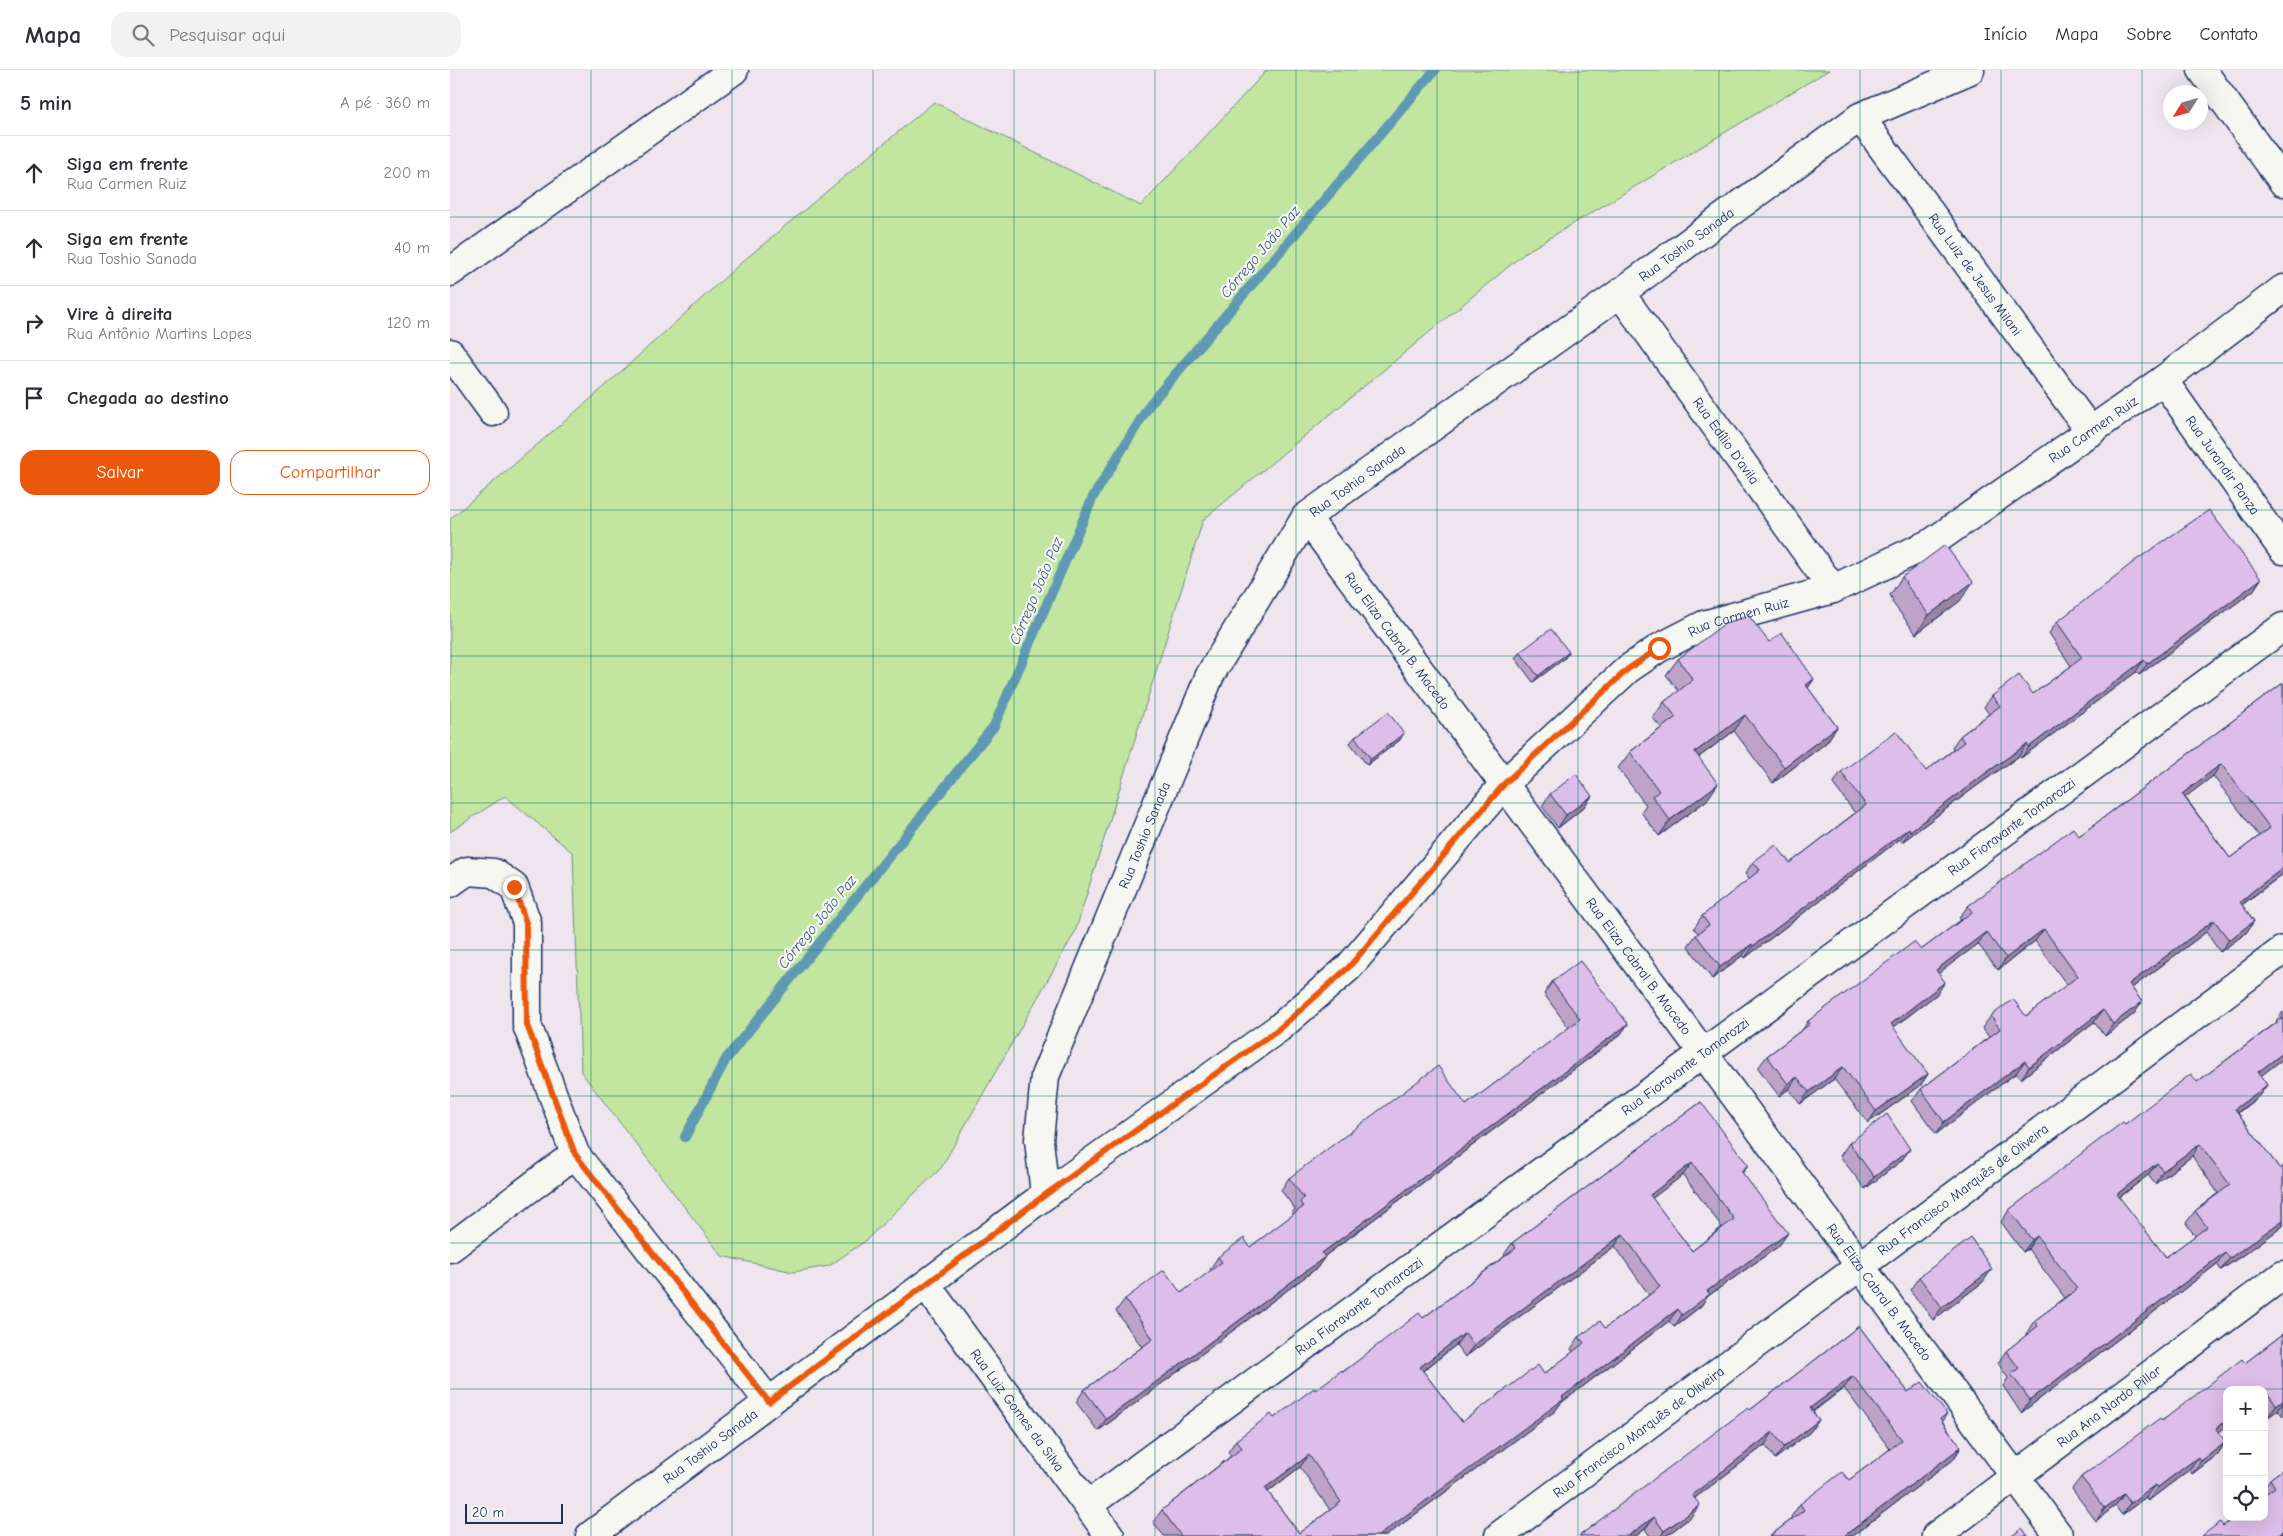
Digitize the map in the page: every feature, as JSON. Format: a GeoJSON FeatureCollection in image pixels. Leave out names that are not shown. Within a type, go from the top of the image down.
{"type":"FeatureCollection","features":[{"type":"Feature","properties":{"kind":"street"},"geometry":{"type":"LineString","coordinates":[[450,272],[734,70]]}},
{"type":"Feature","properties":{"kind":"street","name":"Rua Toshio Sanada"},"geometry":{"type":"LineString","coordinates":[[1045,1195],[1039,1140],[1045,1076],[1210,676],[1306,517],[1620,293],[1860,117],[1970,70]]}},
{"type":"Feature","properties":{"kind":"street"},"geometry":{"type":"LineString","coordinates":[[2202,70],[2283,182]]}},
{"type":"Feature","properties":{"kind":"street","name":"Rua Luiz de Jesus Milani"},"geometry":{"type":"LineString","coordinates":[[1860,117],[2091,432]]}},
{"type":"Feature","properties":{"kind":"street","name":"Rua Carmen Ruiz"},"geometry":{"type":"LineString","coordinates":[[926,1285],[1045,1195],[1280,1028],[1349,967],[1505,783],[1628,669],[1659,648],[1704,625],[1833,589],[1933,542],[2163,380],[2283,289]]}},
{"type":"Feature","properties":{"kind":"street","name":"Rua Edílio D'avila"},"geometry":{"type":"LineString","coordinates":[[1620,293],[1833,589]]}},
{"type":"Feature","properties":{"kind":"street"},"geometry":{"type":"LineString","coordinates":[[450,353],[492,412]]}},
{"type":"Feature","properties":{"kind":"street","name":"Rua Jurandir Panza"},"geometry":{"type":"LineString","coordinates":[[2163,380],[2283,550]]}},
{"type":"Feature","properties":{"kind":"street","name":"Rua Eliza Cabral B. Macedo"},"geometry":{"type":"LineString","coordinates":[[1306,517],[1505,783],[2059,1536]]}},
{"type":"Feature","properties":{"kind":"street","name":"Rua Fioravante Tomarozzi"},"geometry":{"type":"LineString","coordinates":[[1088,1505],[2283,627]]}},
{"type":"Feature","properties":{"kind":"street"},"geometry":{"type":"LineString","coordinates":[[458,877],[494,873],[514,887],[526,923],[527,1025],[575,1154],[769,1402]]}},
{"type":"Feature","properties":{"kind":"street","name":"Rua Francisco Marquês de Oliveira"},"geometry":{"type":"LineString","coordinates":[[1499,1536],[2283,950]]}},
{"type":"Feature","properties":{"kind":"street"},"geometry":{"type":"LineString","coordinates":[[450,1248],[575,1154]]}},
{"type":"Feature","properties":{"kind":"street","name":"Rua Ana Nardo Pillar"},"geometry":{"type":"LineString","coordinates":[[1936,1536],[2283,1276]]}},
{"type":"Feature","properties":{"kind":"street","name":"Rua Toshio Sanada"},"geometry":{"type":"LineString","coordinates":[[590,1536],[926,1285]]}},
{"type":"Feature","properties":{"kind":"street","name":"Rua Luiz Gomes da Silva"},"geometry":{"type":"LineString","coordinates":[[926,1285],[1110,1536]]}},
{"type":"Feature","properties":{"kind":"green space"},"geometry":{"type":"Polygon","coordinates":[[[1267,70],[1829,70],[1526,252],[1203,520],[1075,932],[941,1168],[864,1242],[829,1266],[793,1272],[722,1256],[581,1072],[573,853],[505,796],[450,832],[450,519],[593,397],[742,262],[934,102],[1141,206],[1267,70]]]}},
{"type":"Feature","properties":{"kind":"building"},"geometry":{"type":"Polygon","coordinates":[[[2209,510],[2261,579],[2147,664],[2144,660],[2029,747],[2027,744],[1910,831],[1909,828],[1753,946],[1752,944],[1720,967],[1696,935],[1709,925],[1702,916],[1760,870],[1753,862],[1776,845],[1790,863],[1866,805],[1841,772],[1896,731],[1926,771],[1964,742],[1960,736],[2000,706],[1992,696],[2019,675],[2033,694],[2082,658],[2057,622],[2136,560],[2209,510]]]}},
{"type":"Feature","properties":{"kind":"building"},"geometry":{"type":"Polygon","coordinates":[[[1945,545],[1973,582],[1929,615],[1902,577],[1945,545]]]}},
{"type":"Feature","properties":{"kind":"building"},"geometry":{"type":"Polygon","coordinates":[[[1749,616],[1769,642],[1782,633],[1814,679],[1806,685],[1837,727],[1784,767],[1745,715],[1695,752],[1718,784],[1670,820],[1652,796],[1659,791],[1630,752],[1676,717],[1664,702],[1693,680],[1678,659],[1725,623],[1749,616]]]}},
{"type":"Feature","properties":{"kind":"building"},"geometry":{"type":"Polygon","coordinates":[[[1551,629],[1569,652],[1538,676],[1520,652],[1551,629]]]}},
{"type":"Feature","properties":{"kind":"building"},"geometry":{"type":"Polygon","coordinates":[[[2283,683],[2283,868],[2240,902],[2254,921],[2229,940],[2214,920],[2129,984],[2142,1002],[2113,1024],[2103,1010],[2029,1067],[2025,1061],[1944,1122],[1921,1089],[2000,1029],[1991,1016],[2013,999],[2026,1016],[2078,976],[2044,929],[2006,958],[1986,932],[1936,970],[1945,982],[1891,1024],[1928,1074],[1876,1111],[1843,1067],[1809,1092],[1797,1077],[1788,1084],[1767,1056],[1810,1024],[1808,1021],[1914,942],[1921,950],[1972,912],[1968,906],[2073,828],[2079,836],[2283,683]],[[2221,764],[2182,794],[2230,858],[2270,828],[2221,764]]]}},
{"type":"Feature","properties":{"kind":"building"},"geometry":{"type":"Polygon","coordinates":[[[1388,712],[1404,733],[1371,759],[1355,737],[1388,712]]]}},
{"type":"Feature","properties":{"kind":"building"},"geometry":{"type":"Polygon","coordinates":[[[1576,774],[1592,796],[1566,815],[1550,794],[1576,774]]]}},
{"type":"Feature","properties":{"kind":"building"},"geometry":{"type":"Polygon","coordinates":[[[1580,961],[1628,1024],[1322,1253],[1325,1257],[1106,1419],[1084,1390],[1153,1339],[1125,1299],[1164,1270],[1181,1293],[1222,1262],[1218,1257],[1244,1238],[1250,1247],[1303,1207],[1300,1202],[1304,1198],[1289,1178],[1438,1066],[1466,1105],[1580,1019],[1552,982],[1580,961]]]}},
{"type":"Feature","properties":{"kind":"building"},"geometry":{"type":"Polygon","coordinates":[[[2283,1018],[2283,1053],[2258,1072],[2267,1085],[2235,1109],[2280,1169],[2283,1166],[2283,1220],[2230,1258],[2225,1252],[2030,1400],[2011,1374],[2019,1368],[2006,1351],[2038,1326],[2034,1321],[2077,1289],[2037,1236],[2032,1240],[2009,1210],[2123,1122],[2125,1124],[2191,1074],[2197,1082],[2283,1018]],[[2200,1144],[2163,1171],[2157,1163],[2117,1194],[2166,1257],[2207,1227],[2195,1211],[2230,1185],[2200,1144]]]}},
{"type":"Feature","properties":{"kind":"building"},"geometry":{"type":"Polygon","coordinates":[[[1701,1102],[1748,1165],[1741,1171],[1788,1233],[1707,1291],[1710,1294],[1682,1315],[1678,1309],[1562,1397],[1564,1399],[1378,1536],[1181,1536],[1162,1510],[1242,1448],[1236,1440],[1271,1414],[1274,1418],[1314,1388],[1315,1390],[1342,1370],[1343,1372],[1419,1313],[1423,1318],[1516,1248],[1512,1243],[1701,1102]],[[1692,1163],[1650,1195],[1692,1251],[1734,1219],[1692,1163]],[[1623,1234],[1474,1345],[1465,1333],[1420,1367],[1462,1422],[1538,1365],[1544,1374],[1584,1343],[1579,1337],[1600,1321],[1605,1328],[1660,1287],[1623,1234]],[[1309,1455],[1265,1488],[1299,1533],[1341,1502],[1309,1455]]]}},
{"type":"Feature","properties":{"kind":"building"},"geometry":{"type":"Polygon","coordinates":[[[1887,1114],[1910,1149],[1874,1177],[1849,1143],[1887,1114]]]}},
{"type":"Feature","properties":{"kind":"building"},"geometry":{"type":"Polygon","coordinates":[[[1971,1238],[1992,1269],[1942,1307],[1919,1277],[1971,1238]]]}},
{"type":"Feature","properties":{"kind":"building"},"geometry":{"type":"Polygon","coordinates":[[[1859,1326],[1908,1392],[1922,1382],[1947,1414],[1940,1419],[1961,1447],[1844,1536],[1770,1536],[1804,1510],[1800,1504],[1842,1472],[1849,1480],[1902,1440],[1853,1376],[1810,1408],[1819,1420],[1784,1447],[1773,1432],[1692,1495],[1700,1505],[1664,1531],[1654,1517],[1628,1536],[1579,1536],[1748,1408],[1750,1410],[1859,1326]]]}},
{"type":"Feature","properties":{"kind":"building"},"geometry":{"type":"Polygon","coordinates":[[[2283,1334],[2283,1400],[2276,1405],[2268,1394],[2268,1386],[2223,1386],[2223,1423],[2216,1429],[2223,1438],[2223,1444],[2201,1461],[2198,1457],[2157,1488],[2155,1485],[2130,1503],[2124,1494],[2105,1508],[2081,1477],[2160,1418],[2162,1421],[2242,1359],[2245,1363],[2283,1334]]]}},
{"type":"Feature","properties":{"kind":"building"},"geometry":{"type":"Polygon","coordinates":[[[2283,1469],[2283,1531],[2276,1536],[2202,1536],[2220,1522],[2223,1526],[2230,1521],[2268,1521],[2268,1492],[2275,1487],[2270,1479],[2283,1469]]]}},
{"type":"Feature","properties":{"kind":"building"},"geometry":{"type":"Polygon","coordinates":[[[2022,1528],[2028,1536],[2012,1536],[2022,1528]]]}},
{"type":"Feature","properties":{"kind":"waterway","name":"Córrego João Paz"},"geometry":{"type":"LineString","coordinates":[[685,1137],[726,1059],[994,726],[1093,497],[1150,404],[1435,70]]}},
{"type":"Feature","properties":{"kind":"route"},"geometry":{"type":"LineString","coordinates":[[514,887],[526,923],[527,1025],[575,1154],[769,1402],[1045,1195],[1280,1028],[1349,967],[1505,783],[1628,669],[1659,648]]}}]}
